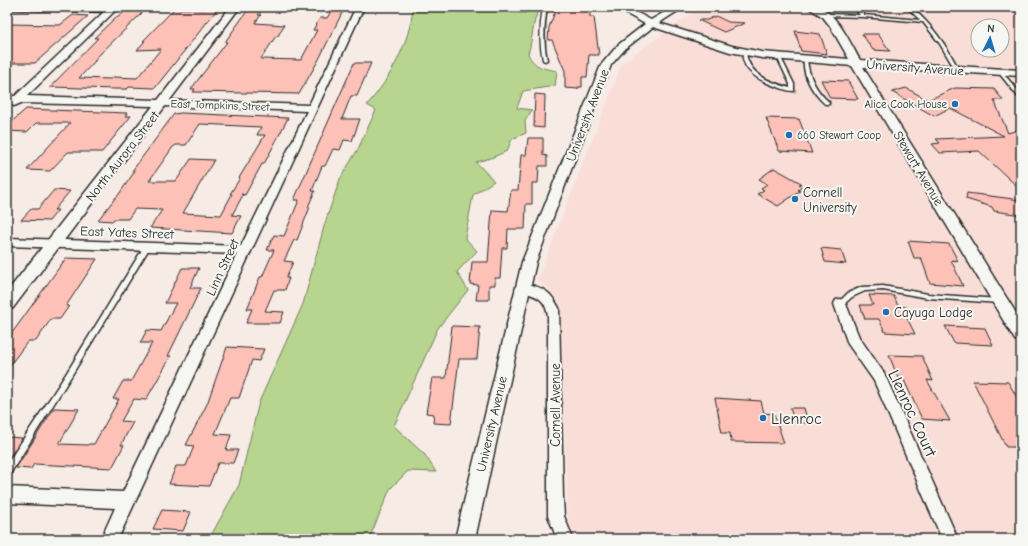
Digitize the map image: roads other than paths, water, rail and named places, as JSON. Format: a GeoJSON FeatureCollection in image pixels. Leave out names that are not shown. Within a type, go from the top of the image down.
{"type":"FeatureCollection","features":[{"type":"Feature","properties":{"kind":"street"},"geometry":{"type":"LineString","coordinates":[[7,7],[113,8]]}},
{"type":"Feature","properties":{"kind":"street","name":"North Aurora Street"},"geometry":{"type":"LineString","coordinates":[[7,304],[235,7]]}},
{"type":"Feature","properties":{"kind":"street","name":"Linn Street"},"geometry":{"type":"LineString","coordinates":[[109,539],[360,7]]}},
{"type":"Feature","properties":{"kind":"street"},"geometry":{"type":"LineString","coordinates":[[619,7],[652,24],[679,7]]}},
{"type":"Feature","properties":{"kind":"street","name":"Stewart Avenue"},"geometry":{"type":"LineString","coordinates":[[812,7],[826,15],[834,25],[874,94],[1021,334]]}},
{"type":"Feature","properties":{"kind":"street"},"geometry":{"type":"LineString","coordinates":[[7,109],[12,99],[113,8]]}},
{"type":"Feature","properties":{"kind":"street","name":"University Avenue"},"geometry":{"type":"LineString","coordinates":[[465,539],[522,287],[537,238],[606,65],[613,55],[652,24],[680,34],[744,52],[779,57],[805,60],[1021,73]]}},
{"type":"Feature","properties":{"kind":"street"},"geometry":{"type":"LineString","coordinates":[[622,48],[640,37],[652,33],[680,34]]}},
{"type":"Feature","properties":{"kind":"street","name":"East Tompkins Street"},"geometry":{"type":"LineString","coordinates":[[12,99],[312,108]]}},
{"type":"Feature","properties":{"kind":"street","name":"East Yates Street"},"geometry":{"type":"LineString","coordinates":[[7,242],[245,250]]}},
{"type":"Feature","properties":{"kind":"street","name":"Cornell Avenue"},"geometry":{"type":"LineString","coordinates":[[522,287],[540,292],[548,299],[554,312],[555,499],[556,516],[565,539]]}},
{"type":"Feature","properties":{"kind":"street","name":"Llenroc Court"},"geometry":{"type":"LineString","coordinates":[[840,304],[853,340],[879,377],[950,539]]}},
{"type":"Feature","properties":{"kind":"street"},"geometry":{"type":"LineString","coordinates":[[7,495],[127,500]]}},
{"type":"Feature","properties":{"kind":"lane"},"geometry":{"type":"LineString","coordinates":[[545,7],[542,19],[541,38],[545,60]]}},
{"type":"Feature","properties":{"kind":"lane"},"geometry":{"type":"LineString","coordinates":[[856,7],[863,16]]}},
{"type":"Feature","properties":{"kind":"lane"},"geometry":{"type":"LineString","coordinates":[[909,7],[938,37],[957,70]]}},
{"type":"Feature","properties":{"kind":"lane"},"geometry":{"type":"LineString","coordinates":[[826,15],[863,16],[924,21]]}},
{"type":"Feature","properties":{"kind":"lane"},"geometry":{"type":"LineString","coordinates":[[744,52],[744,62],[755,74],[777,86],[792,90],[792,84],[779,57]]}},
{"type":"Feature","properties":{"kind":"lane"},"geometry":{"type":"LineString","coordinates":[[805,60],[807,72],[813,87],[820,98],[826,103]]}},
{"type":"Feature","properties":{"kind":"lane"},"geometry":{"type":"LineString","coordinates":[[1000,72],[1021,96]]}},
{"type":"Feature","properties":{"kind":"lane"},"geometry":{"type":"LineString","coordinates":[[7,471],[68,376],[147,247]]}},
{"type":"Feature","properties":{"kind":"lane"},"geometry":{"type":"LineString","coordinates":[[840,304],[850,295],[864,289],[883,288],[928,296],[1000,301]]}},
{"type":"Feature","properties":{"kind":"place","name":"Alice Cook House"},"geometry":{"type":"Point","coordinates":[955,104]}},
{"type":"Feature","properties":{"kind":"place","name":"660 Stewart Coop"},"geometry":{"type":"Point","coordinates":[789,135]}},
{"type":"Feature","properties":{"kind":"place","name":"Cornell University"},"geometry":{"type":"Point","coordinates":[795,199]}},
{"type":"Feature","properties":{"kind":"place","name":"Cayuga Lodge"},"geometry":{"type":"Point","coordinates":[886,312]}},
{"type":"Feature","properties":{"kind":"place","name":"Llenroc"},"geometry":{"type":"Point","coordinates":[763,418]}}]}
